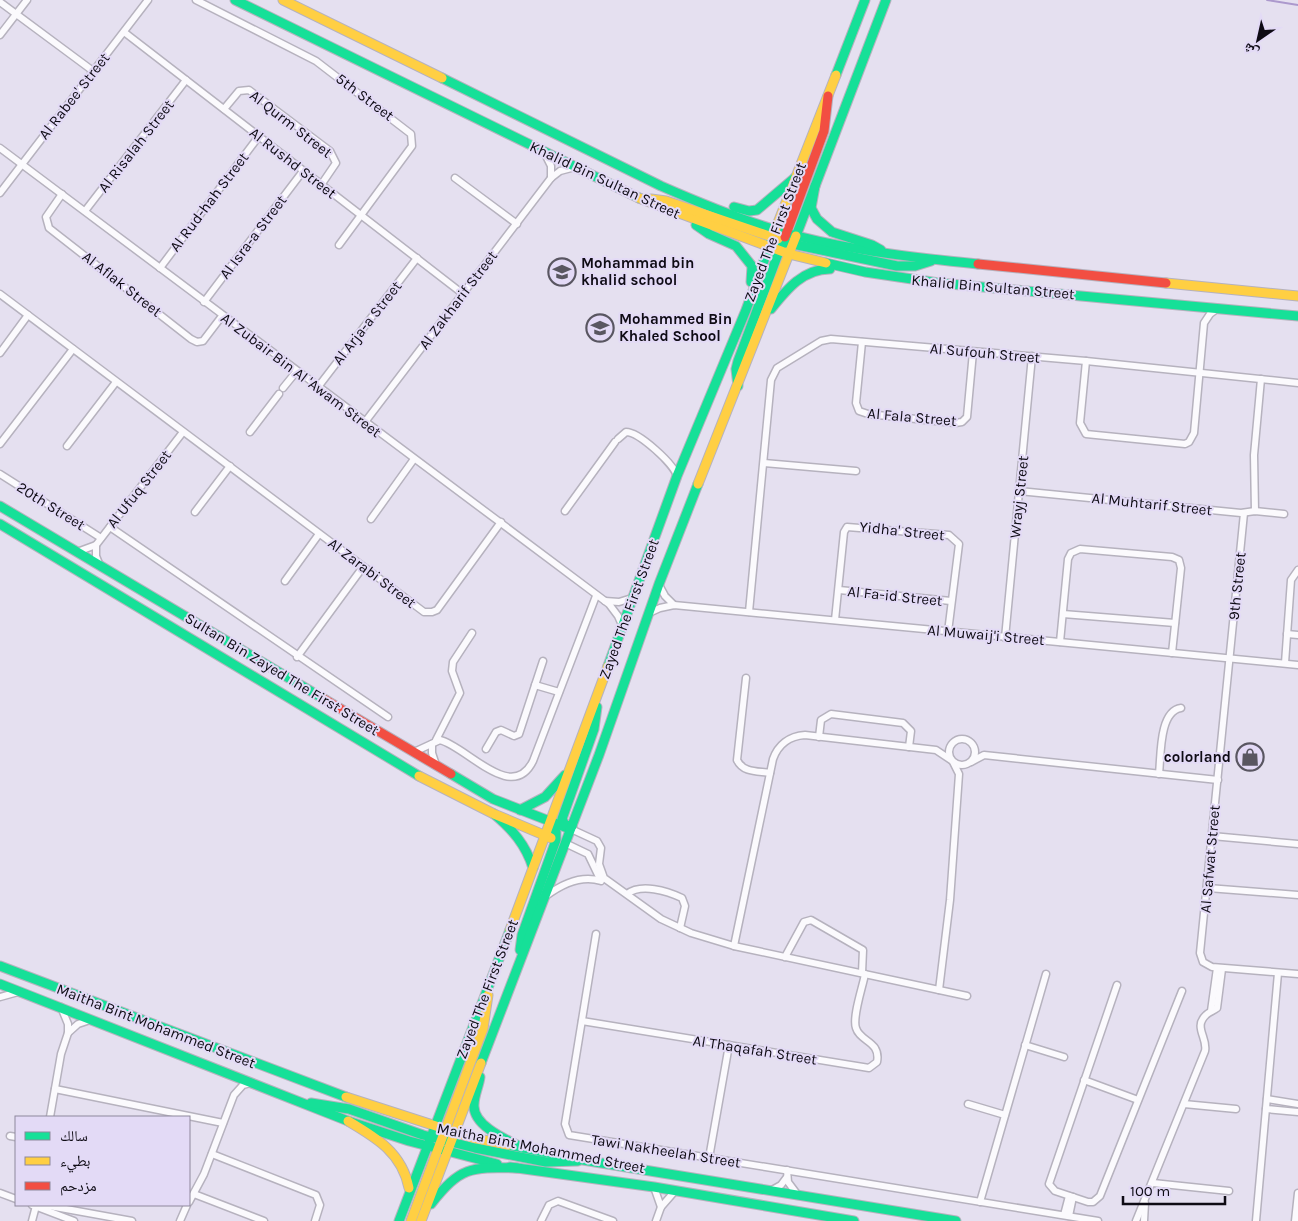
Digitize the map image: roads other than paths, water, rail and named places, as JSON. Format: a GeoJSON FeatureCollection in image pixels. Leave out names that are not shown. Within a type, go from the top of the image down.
{"type":"FeatureCollection","features":[{"type":"Feature","properties":{"kind":"main road","name":"Khalid Bin Sultan Street"},"geometry":{"type":"LineString","coordinates":[[235,0],[640,199],[768,248],[784,241],[933,260],[1298,296]]}},
{"type":"Feature","properties":{"kind":"main road","name":"Khalid Bin Sultan Street"},"geometry":{"type":"LineString","coordinates":[[283,0],[609,161],[694,200],[776,228],[789,254],[865,272],[940,283],[1298,316]]}},
{"type":"Feature","properties":{"kind":"main road","name":"Zayed The First Street"},"geometry":{"type":"LineString","coordinates":[[776,228],[865,0]]}},
{"type":"Feature","properties":{"kind":"main road","name":"Zayed The First Street"},"geometry":{"type":"LineString","coordinates":[[784,241],[815,186],[886,0]]}},
{"type":"Feature","properties":{"kind":"main road"},"geometry":{"type":"LineString","coordinates":[[738,386],[736,369],[738,360],[824,130],[828,96]]}},
{"type":"Feature","properties":{"kind":"main road"},"geometry":{"type":"LineString","coordinates":[[694,200],[715,201],[754,211],[779,193],[797,176]]}},
{"type":"Feature","properties":{"kind":"main road"},"geometry":{"type":"LineString","coordinates":[[815,186],[811,208],[820,222],[838,236],[870,243],[885,254]]}},
{"type":"Feature","properties":{"kind":"main road"},"geometry":{"type":"LineString","coordinates":[[640,199],[666,201],[784,241],[897,266],[915,266],[933,260]]}},
{"type":"Feature","properties":{"kind":"main road"},"geometry":{"type":"LineString","coordinates":[[688,218],[709,234],[736,246],[750,262],[753,274],[746,310]]}},
{"type":"Feature","properties":{"kind":"main road","name":"Zayed The First Street"},"geometry":{"type":"LineString","coordinates":[[399,1221],[572,767],[677,476],[746,310],[768,248]]}},
{"type":"Feature","properties":{"kind":"main road","name":"Zayed The First Street"},"geometry":{"type":"LineString","coordinates":[[421,1221],[545,896],[561,841],[571,828],[659,584],[789,254]]}},
{"type":"Feature","properties":{"kind":"main road"},"geometry":{"type":"LineString","coordinates":[[766,316],[787,290],[812,270],[820,268],[865,272]]}},
{"type":"Feature","properties":{"kind":"main road","name":"Sultan Bin Zayed The First Street"},"geometry":{"type":"LineString","coordinates":[[0,506],[493,799],[550,822],[571,828]]}},
{"type":"Feature","properties":{"kind":"main road","name":"Sultan Bin Zayed The First Street"},"geometry":{"type":"LineString","coordinates":[[0,524],[420,776],[494,814],[561,841]]}},
{"type":"Feature","properties":{"kind":"main road"},"geometry":{"type":"LineString","coordinates":[[116,593],[140,602],[170,619],[175,618],[179,612]]}},
{"type":"Feature","properties":{"kind":"main road"},"geometry":{"type":"LineString","coordinates":[[571,828],[565,825],[562,819],[596,721],[597,698]]}},
{"type":"Feature","properties":{"kind":"main road"},"geometry":{"type":"LineString","coordinates":[[520,810],[545,797],[572,767]]}},
{"type":"Feature","properties":{"kind":"main road"},"geometry":{"type":"LineString","coordinates":[[494,814],[510,827],[523,842],[530,855],[533,868]]}},
{"type":"Feature","properties":{"kind":"main road"},"geometry":{"type":"LineString","coordinates":[[520,962],[522,935],[561,841],[550,822]]}},
{"type":"Feature","properties":{"kind":"main road","name":"Maitha Bint Mohammed Street"},"geometry":{"type":"LineString","coordinates":[[0,966],[368,1105],[445,1130],[583,1160],[956,1221]]}},
{"type":"Feature","properties":{"kind":"main road","name":"Maitha Bint Mohammed Street"},"geometry":{"type":"LineString","coordinates":[[0,984],[348,1121],[447,1152],[517,1168],[654,1187],[854,1221]]}},
{"type":"Feature","properties":{"kind":"main road"},"geometry":{"type":"LineString","coordinates":[[411,1221],[483,1029],[488,986]]}},
{"type":"Feature","properties":{"kind":"main road"},"geometry":{"type":"LineString","coordinates":[[479,1070],[479,1088],[474,1107],[476,1114],[497,1134],[523,1148]]}},
{"type":"Feature","properties":{"kind":"main road"},"geometry":{"type":"LineString","coordinates":[[303,1103],[347,1110],[451,1142],[542,1161],[567,1163],[583,1160]]}},
{"type":"Feature","properties":{"kind":"main road"},"geometry":{"type":"LineString","coordinates":[[348,1121],[379,1139],[389,1148],[407,1171],[409,1192]]}},
{"type":"Feature","properties":{"kind":"main road"},"geometry":{"type":"LineString","coordinates":[[434,1127],[447,1152]]}},
{"type":"Feature","properties":{"kind":"main road"},"geometry":{"type":"LineString","coordinates":[[427,1146],[454,1132]]}},
{"type":"Feature","properties":{"kind":"main road"},"geometry":{"type":"LineString","coordinates":[[425,1211],[445,1189],[471,1169],[481,1167],[517,1168]]}},
{"type":"Feature","properties":{"kind":"street"},"geometry":{"type":"LineString","coordinates":[[0,35],[27,0]]}},
{"type":"Feature","properties":{"kind":"street","name":"Al Rabee' Street"},"geometry":{"type":"LineString","coordinates":[[0,193],[148,0]]}},
{"type":"Feature","properties":{"kind":"street","name":"5th Street"},"geometry":{"type":"LineString","coordinates":[[196,0],[316,60],[411,134],[412,146],[339,245]]}},
{"type":"Feature","properties":{"kind":"street"},"geometry":{"type":"LineString","coordinates":[[0,2],[93,71]]}},
{"type":"Feature","properties":{"kind":"street","name":"Al Rushd Street"},"geometry":{"type":"LineString","coordinates":[[124,32],[462,294]]}},
{"type":"Feature","properties":{"kind":"street","name":"Al Risalah Street"},"geometry":{"type":"LineString","coordinates":[[86,211],[186,80]]}},
{"type":"Feature","properties":{"kind":"street","name":"Al Qurm Street"},"geometry":{"type":"LineString","coordinates":[[224,109],[239,91],[249,90],[330,151],[336,163],[321,185]]}},
{"type":"Feature","properties":{"kind":"street","name":"Al Rud-hah Street"},"geometry":{"type":"LineString","coordinates":[[160,268],[259,136]]}},
{"type":"Feature","properties":{"kind":"street","name":"Al Zubair Bin Al 'Awam Street"},"geometry":{"type":"LineString","coordinates":[[0,148],[86,211],[296,372],[501,522],[604,601],[616,612],[622,625]]}},
{"type":"Feature","properties":{"kind":"street"},"geometry":{"type":"LineString","coordinates":[[543,151],[550,161],[551,178]]}},
{"type":"Feature","properties":{"kind":"street","name":"Al Zakharif Street"},"geometry":{"type":"LineString","coordinates":[[365,422],[551,178],[565,169],[576,167]]}},
{"type":"Feature","properties":{"kind":"street","name":"Al Isra-a Street"},"geometry":{"type":"LineString","coordinates":[[204,302],[303,171]]}},
{"type":"Feature","properties":{"kind":"street"},"geometry":{"type":"LineString","coordinates":[[455,178],[517,224]]}},
{"type":"Feature","properties":{"kind":"street","name":"Al Aflak Street"},"geometry":{"type":"LineString","coordinates":[[62,194],[46,217],[47,225],[191,339],[197,342],[203,341],[222,316]]}},
{"type":"Feature","properties":{"kind":"street","name":"Al Arja-a Street"},"geometry":{"type":"LineString","coordinates":[[318,387],[417,258]]}},
{"type":"Feature","properties":{"kind":"street","name":"Al Zarabi Street"},"geometry":{"type":"LineString","coordinates":[[0,294],[421,610],[432,612],[436,610],[501,522]]}},
{"type":"Feature","properties":{"kind":"street"},"geometry":{"type":"LineString","coordinates":[[1086,361],[1080,423],[1083,431],[1090,436],[1180,444],[1190,442],[1194,433],[1204,323],[1200,312],[1189,305]]}},
{"type":"Feature","properties":{"kind":"street"},"geometry":{"type":"LineString","coordinates":[[1204,323],[1210,314],[1219,308]]}},
{"type":"Feature","properties":{"kind":"street"},"geometry":{"type":"LineString","coordinates":[[0,353],[28,315]]}},
{"type":"Feature","properties":{"kind":"street","name":"Al Sufouh Street"},"geometry":{"type":"LineString","coordinates":[[749,612],[771,380],[777,368],[826,339],[1086,361],[1298,384]]}},
{"type":"Feature","properties":{"kind":"street","name":"Al Fala Street"},"geometry":{"type":"LineString","coordinates":[[862,342],[856,403],[859,411],[868,414],[954,423],[965,420],[968,414],[973,352]]}},
{"type":"Feature","properties":{"kind":"street"},"geometry":{"type":"LineString","coordinates":[[0,444],[73,349]]}},
{"type":"Feature","properties":{"kind":"street","name":"Wrayj Street"},"geometry":{"type":"LineString","coordinates":[[1004,638],[1032,356]]}},
{"type":"Feature","properties":{"kind":"street"},"geometry":{"type":"LineString","coordinates":[[283,388],[296,372]]}},
{"type":"Feature","properties":{"kind":"street"},"geometry":{"type":"LineString","coordinates":[[1255,511],[1254,455],[1261,379]]}},
{"type":"Feature","properties":{"kind":"street"},"geometry":{"type":"LineString","coordinates":[[67,446],[116,382]]}},
{"type":"Feature","properties":{"kind":"street"},"geometry":{"type":"LineString","coordinates":[[250,432],[279,394]]}},
{"type":"Feature","properties":{"kind":"street","name":"Al Ufuq Street"},"geometry":{"type":"LineString","coordinates":[[77,552],[96,545],[183,432]]}},
{"type":"Feature","properties":{"kind":"street"},"geometry":{"type":"LineString","coordinates":[[565,511],[617,440],[626,432],[634,434],[665,459],[674,468],[677,476]]}},
{"type":"Feature","properties":{"kind":"street"},"geometry":{"type":"LineString","coordinates":[[665,459],[675,460],[686,454]]}},
{"type":"Feature","properties":{"kind":"street"},"geometry":{"type":"LineString","coordinates":[[371,519],[414,459]]}},
{"type":"Feature","properties":{"kind":"street"},"geometry":{"type":"LineString","coordinates":[[764,464],[856,471]]}},
{"type":"Feature","properties":{"kind":"street"},"geometry":{"type":"LineString","coordinates":[[196,512],[230,466]]}},
{"type":"Feature","properties":{"kind":"street","name":"20th Street"},"geometry":{"type":"LineString","coordinates":[[0,474],[102,538]]}},
{"type":"Feature","properties":{"kind":"street","name":"Al Muhtarif Street"},"geometry":{"type":"LineString","coordinates":[[1020,491],[1244,514],[1255,511],[1284,514]]}},
{"type":"Feature","properties":{"kind":"street","name":"9th Street"},"geometry":{"type":"LineString","coordinates":[[1229,659],[1244,514]]}},
{"type":"Feature","properties":{"kind":"street"},"geometry":{"type":"LineString","coordinates":[[110,527],[297,657],[388,717]]}},
{"type":"Feature","properties":{"kind":"street","name":"Yidha' Street"},"geometry":{"type":"LineString","coordinates":[[835,620],[844,532],[847,527],[949,535],[958,544],[948,632]]}},
{"type":"Feature","properties":{"kind":"street","name":"Al Zarabi Street"},"geometry":{"type":"LineString","coordinates":[[285,581],[319,534]]}},
{"type":"Feature","properties":{"kind":"street"},"geometry":{"type":"LineString","coordinates":[[96,545],[96,556],[100,566]]}},
{"type":"Feature","properties":{"kind":"street"},"geometry":{"type":"LineString","coordinates":[[1060,642],[1068,559],[1074,551],[1080,549],[1172,557],[1178,560],[1181,568],[1172,653]]}},
{"type":"Feature","properties":{"kind":"street"},"geometry":{"type":"LineString","coordinates":[[297,657],[363,567]]}},
{"type":"Feature","properties":{"kind":"street"},"geometry":{"type":"LineString","coordinates":[[1285,664],[1291,580],[1298,570]]}},
{"type":"Feature","properties":{"kind":"street"},"geometry":{"type":"LineString","coordinates":[[659,584],[665,596],[674,605]]}},
{"type":"Feature","properties":{"kind":"street","name":"Al Fa-id Street"},"geometry":{"type":"LineString","coordinates":[[839,590],[951,602]]}},
{"type":"Feature","properties":{"kind":"street"},"geometry":{"type":"LineString","coordinates":[[414,752],[434,742],[443,740],[502,776],[521,775],[533,761],[596,596]]}},
{"type":"Feature","properties":{"kind":"street"},"geometry":{"type":"LineString","coordinates":[[604,601],[619,602],[632,598]]}},
{"type":"Feature","properties":{"kind":"street","name":"Al Muwaij'i Street"},"geometry":{"type":"LineString","coordinates":[[648,614],[660,608],[674,605],[1298,665]]}},
{"type":"Feature","properties":{"kind":"street"},"geometry":{"type":"LineString","coordinates":[[1063,614],[1175,623]]}},
{"type":"Feature","properties":{"kind":"street"},"geometry":{"type":"LineString","coordinates":[[436,766],[432,753],[434,742],[460,693],[452,671],[453,662],[472,633]]}},
{"type":"Feature","properties":{"kind":"street"},"geometry":{"type":"LineString","coordinates":[[1287,634],[1298,635]]}},
{"type":"Feature","properties":{"kind":"street","name":"Al Safwat Street"},"geometry":{"type":"LineString","coordinates":[[1220,968],[1206,964],[1200,953],[1208,888],[1229,659]]}},
{"type":"Feature","properties":{"kind":"street"},"geometry":{"type":"LineString","coordinates":[[486,750],[496,732],[501,730],[514,736],[519,734],[543,661]]}},
{"type":"Feature","properties":{"kind":"street"},"geometry":{"type":"LineString","coordinates":[[746,678],[737,760],[740,766],[746,770],[770,773]]}},
{"type":"Feature","properties":{"kind":"street"},"geometry":{"type":"LineString","coordinates":[[535,685],[559,692]]}},
{"type":"Feature","properties":{"kind":"street"},"geometry":{"type":"LineString","coordinates":[[1159,774],[1166,719],[1171,712],[1181,708]]}},
{"type":"Feature","properties":{"kind":"street"},"geometry":{"type":"LineString","coordinates":[[819,736],[821,720],[831,714],[903,723],[911,731],[909,747]]}},
{"type":"Feature","properties":{"kind":"street"},"geometry":{"type":"LineString","coordinates":[[734,946],[776,751],[782,744],[797,736],[819,736],[936,750],[960,765],[969,763],[984,755],[1218,780]]}},
{"type":"Feature","properties":{"kind":"street"},"geometry":{"type":"LineString","coordinates":[[936,750],[963,739],[984,755]]}},
{"type":"Feature","properties":{"kind":"street"},"geometry":{"type":"LineString","coordinates":[[939,990],[950,900],[959,774],[948,751],[952,743]]}},
{"type":"Feature","properties":{"kind":"street"},"geometry":{"type":"LineString","coordinates":[[959,774],[975,754],[974,746]]}},
{"type":"Feature","properties":{"kind":"street"},"geometry":{"type":"LineString","coordinates":[[571,828],[598,841],[600,848],[599,864],[604,878],[661,919],[680,928],[734,946],[967,996]]}},
{"type":"Feature","properties":{"kind":"street"},"geometry":{"type":"LineString","coordinates":[[1212,836],[1298,844]]}},
{"type":"Feature","properties":{"kind":"street"},"geometry":{"type":"LineString","coordinates":[[561,841],[588,854],[597,875],[604,882]]}},
{"type":"Feature","properties":{"kind":"street"},"geometry":{"type":"LineString","coordinates":[[545,896],[558,888],[585,878],[604,882],[627,894]]}},
{"type":"Feature","properties":{"kind":"street"},"geometry":{"type":"LineString","coordinates":[[627,894],[643,888],[682,898],[685,906],[680,928]]}},
{"type":"Feature","properties":{"kind":"street"},"geometry":{"type":"LineString","coordinates":[[1208,888],[1298,895]]}},
{"type":"Feature","properties":{"kind":"street"},"geometry":{"type":"LineString","coordinates":[[785,957],[804,922],[811,920],[864,950],[863,974]]}},
{"type":"Feature","properties":{"kind":"street","name":"Tawi Nakheelah Street"},"geometry":{"type":"LineString","coordinates":[[596,934],[565,1124],[567,1133],[571,1136],[710,1158],[787,1173],[1098,1221]]}},
{"type":"Feature","properties":{"kind":"street"},"geometry":{"type":"LineString","coordinates":[[1136,1221],[1145,1203],[1206,1048],[1200,1031],[1201,1023],[1205,1016],[1217,1006],[1220,968],[1298,974]]}},
{"type":"Feature","properties":{"kind":"street"},"geometry":{"type":"LineString","coordinates":[[1256,1221],[1278,973]]}},
{"type":"Feature","properties":{"kind":"street","name":"Al Thaqafah Street"},"geometry":{"type":"LineString","coordinates":[[582,1021],[871,1068],[877,1062],[877,1053],[870,1042],[857,1031],[855,1022],[863,974]]}},
{"type":"Feature","properties":{"kind":"street"},"geometry":{"type":"LineString","coordinates":[[980,1202],[1046,974]]}},
{"type":"Feature","properties":{"kind":"street"},"geometry":{"type":"LineString","coordinates":[[1211,1011],[1219,978]]}},
{"type":"Feature","properties":{"kind":"street"},"geometry":{"type":"LineString","coordinates":[[1117,986],[1049,1184],[1051,1189],[1071,1197],[1093,1202],[1100,1196],[1182,991]]}},
{"type":"Feature","properties":{"kind":"street"},"geometry":{"type":"LineString","coordinates":[[0,998],[19,991]]}},
{"type":"Feature","properties":{"kind":"street"},"geometry":{"type":"LineString","coordinates":[[50,1116],[61,1054],[68,1033],[68,1024],[61,1007]]}},
{"type":"Feature","properties":{"kind":"street"},"geometry":{"type":"LineString","coordinates":[[68,1033],[78,1024],[90,1020]]}},
{"type":"Feature","properties":{"kind":"street"},"geometry":{"type":"LineString","coordinates":[[710,1158],[728,1045]]}},
{"type":"Feature","properties":{"kind":"street"},"geometry":{"type":"LineString","coordinates":[[1026,1045],[1064,1057]]}},
{"type":"Feature","properties":{"kind":"street"},"geometry":{"type":"LineString","coordinates":[[190,1200],[212,1154],[234,1094],[234,1081],[229,1073]]}},
{"type":"Feature","properties":{"kind":"street"},"geometry":{"type":"LineString","coordinates":[[1084,1080],[1138,1100]]}},
{"type":"Feature","properties":{"kind":"street"},"geometry":{"type":"LineString","coordinates":[[234,1094],[243,1085],[252,1082]]}},
{"type":"Feature","properties":{"kind":"street"},"geometry":{"type":"LineString","coordinates":[[56,1089],[185,1116]]}},
{"type":"Feature","properties":{"kind":"street"},"geometry":{"type":"LineString","coordinates":[[1267,1099],[1298,1104]]}},
{"type":"Feature","properties":{"kind":"street"},"geometry":{"type":"LineString","coordinates":[[968,1104],[1006,1115]]}},
{"type":"Feature","properties":{"kind":"street"},"geometry":{"type":"LineString","coordinates":[[1184,1104],[1236,1109]]}},
{"type":"Feature","properties":{"kind":"street"},"geometry":{"type":"LineString","coordinates":[[1266,1109],[1298,1112]]}},
{"type":"Feature","properties":{"kind":"street"},"geometry":{"type":"LineString","coordinates":[[190,1117],[223,1124]]}},
{"type":"Feature","properties":{"kind":"street"},"geometry":{"type":"LineString","coordinates":[[212,1154],[312,1192],[319,1199],[320,1204],[315,1221]]}},
{"type":"Feature","properties":{"kind":"street"},"geometry":{"type":"LineString","coordinates":[[772,1190],[780,1185],[787,1173]]}},
{"type":"Feature","properties":{"kind":"street"},"geometry":{"type":"LineString","coordinates":[[787,1173],[791,1187],[797,1194]]}},
{"type":"Feature","properties":{"kind":"street"},"geometry":{"type":"LineString","coordinates":[[1153,1182],[1229,1192]]}},
{"type":"Feature","properties":{"kind":"street"},"geometry":{"type":"LineString","coordinates":[[654,1187],[661,1206]]}},
{"type":"Feature","properties":{"kind":"street"},"geometry":{"type":"LineString","coordinates":[[656,1221],[661,1206],[675,1191]]}},
{"type":"Feature","properties":{"kind":"street"},"geometry":{"type":"LineString","coordinates":[[0,1193],[15,1199]]}},
{"type":"Feature","properties":{"kind":"street"},"geometry":{"type":"LineString","coordinates":[[1295,1221],[1298,1193]]}},
{"type":"Feature","properties":{"kind":"street"},"geometry":{"type":"LineString","coordinates":[[194,1194],[264,1221]]}},
{"type":"Feature","properties":{"kind":"street"},"geometry":{"type":"LineString","coordinates":[[1067,1216],[1071,1197]]}},
{"type":"Feature","properties":{"kind":"street"},"geometry":{"type":"LineString","coordinates":[[541,1221],[549,1205],[558,1202],[613,1221]]}},
{"type":"Feature","properties":{"kind":"street"},"geometry":{"type":"LineString","coordinates":[[1144,1221],[1145,1203]]}},
{"type":"Feature","properties":{"kind":"street"},"geometry":{"type":"LineString","coordinates":[[32,1221],[34,1206],[74,1221]]}},
{"type":"Feature","properties":{"kind":"street"},"geometry":{"type":"LineString","coordinates":[[50,1206],[132,1221]]}},
{"type":"Feature","properties":{"kind":"street"},"geometry":{"type":"LineString","coordinates":[[180,1221],[187,1206]]}},
{"type":"Feature","properties":{"kind":"waterway"},"geometry":{"type":"LineString","coordinates":[[1267,0],[1298,5]]}},
{"type":"Feature","properties":{"kind":"place","name":"Mohammad bin khalid school"},"geometry":{"type":"Point","coordinates":[562,272]}},
{"type":"Feature","properties":{"kind":"place","name":"Mohammed Bin Khaled School"},"geometry":{"type":"Point","coordinates":[600,328]}},
{"type":"Feature","properties":{"kind":"place","name":"colorland"},"geometry":{"type":"Point","coordinates":[1250,757]}}]}
